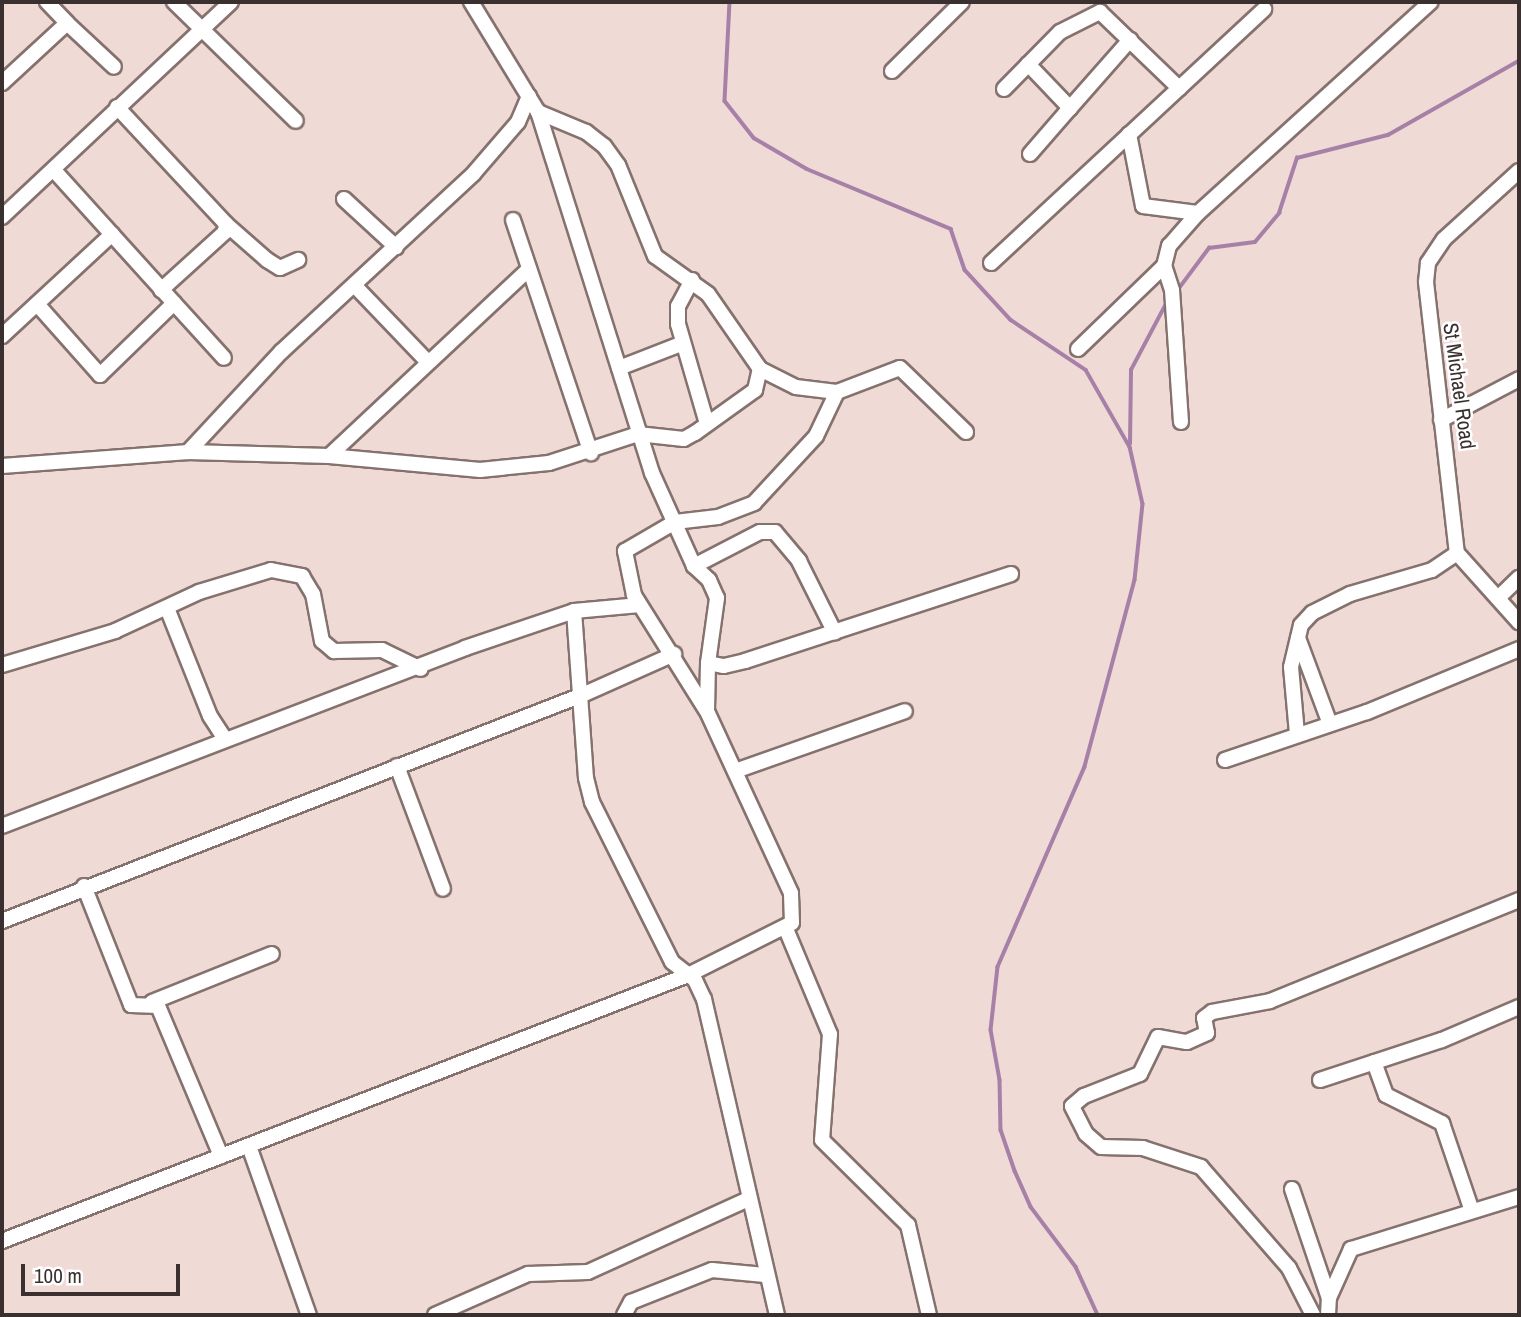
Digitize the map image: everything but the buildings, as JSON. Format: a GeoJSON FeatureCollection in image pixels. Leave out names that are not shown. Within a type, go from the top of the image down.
{"type":"FeatureCollection","features":[{"type":"Feature","properties":{"kind":"street"},"geometry":{"type":"LineString","coordinates":[[47,2],[114,67]]}},
{"type":"Feature","properties":{"kind":"street"},"geometry":{"type":"LineString","coordinates":[[174,2],[296,121]]}},
{"type":"Feature","properties":{"kind":"street"},"geometry":{"type":"LineString","coordinates":[[2,217],[231,2]]}},
{"type":"Feature","properties":{"kind":"street"},"geometry":{"type":"LineString","coordinates":[[892,71],[962,2]]}},
{"type":"Feature","properties":{"kind":"street"},"geometry":{"type":"LineString","coordinates":[[1078,349],[1164,266],[1169,246],[1198,213],[1431,2]]}},
{"type":"Feature","properties":{"kind":"street"},"geometry":{"type":"LineString","coordinates":[[475,3],[538,112],[638,434],[694,566],[709,580],[717,598],[708,663],[707,711]]}},
{"type":"Feature","properties":{"kind":"street"},"geometry":{"type":"LineString","coordinates":[[991,262],[1179,88],[1265,4]]}},
{"type":"Feature","properties":{"kind":"street"},"geometry":{"type":"LineString","coordinates":[[1004,89],[1066,28],[1106,8],[1130,40],[1179,88]]}},
{"type":"Feature","properties":{"kind":"street"},"geometry":{"type":"LineString","coordinates":[[2,83],[67,23]]}},
{"type":"Feature","properties":{"kind":"street"},"geometry":{"type":"LineString","coordinates":[[1030,154],[1130,40]]}},
{"type":"Feature","properties":{"kind":"street"},"geometry":{"type":"LineString","coordinates":[[1028,64],[1070,108]]}},
{"type":"Feature","properties":{"kind":"street"},"geometry":{"type":"LineString","coordinates":[[188,452],[281,352],[355,286],[501,145],[518,122],[529,96]]}},
{"type":"Feature","properties":{"kind":"street"},"geometry":{"type":"LineString","coordinates":[[117,107],[226,224],[280,268],[298,260]]}},
{"type":"Feature","properties":{"kind":"street"},"geometry":{"type":"LineString","coordinates":[[538,112],[586,132],[604,146],[618,165],[648,246],[666,267],[692,280],[719,307],[760,369],[796,387],[837,391],[900,368],[966,432]]}},
{"type":"Feature","properties":{"kind":"street"},"geometry":{"type":"LineString","coordinates":[[1129,134],[1143,205],[1198,213]]}},
{"type":"Feature","properties":{"kind":"street"},"geometry":{"type":"LineString","coordinates":[[54,170],[224,358]]}},
{"type":"Feature","properties":{"kind":"street","name":"St Michael Road"},"geometry":{"type":"LineString","coordinates":[[1457,553],[1428,322],[1428,263],[1444,239],[1519,170]]}},
{"type":"Feature","properties":{"kind":"street"},"geometry":{"type":"LineString","coordinates":[[344,199],[396,247]]}},
{"type":"Feature","properties":{"kind":"street"},"geometry":{"type":"LineString","coordinates":[[513,220],[591,453]]}},
{"type":"Feature","properties":{"kind":"street"},"geometry":{"type":"LineString","coordinates":[[160,290],[225,232],[226,224]]}},
{"type":"Feature","properties":{"kind":"street"},"geometry":{"type":"LineString","coordinates":[[2,336],[112,234]]}},
{"type":"Feature","properties":{"kind":"street"},"geometry":{"type":"LineString","coordinates":[[1164,266],[1172,290],[1181,422]]}},
{"type":"Feature","properties":{"kind":"street"},"geometry":{"type":"LineString","coordinates":[[329,456],[427,361],[529,269]]}},
{"type":"Feature","properties":{"kind":"street"},"geometry":{"type":"LineString","coordinates":[[692,280],[678,306],[681,344],[707,424]]}},
{"type":"Feature","properties":{"kind":"street"},"geometry":{"type":"LineString","coordinates":[[355,286],[427,361]]}},
{"type":"Feature","properties":{"kind":"street"},"geometry":{"type":"LineString","coordinates":[[37,304],[100,375],[174,303]]}},
{"type":"Feature","properties":{"kind":"street"},"geometry":{"type":"LineString","coordinates":[[619,368],[681,344]]}},
{"type":"Feature","properties":{"kind":"street"},"geometry":{"type":"LineString","coordinates":[[2,466],[188,452],[329,456],[480,470],[549,463],[591,453],[638,434],[684,439],[754,390],[760,369]]}},
{"type":"Feature","properties":{"kind":"street"},"geometry":{"type":"LineString","coordinates":[[1441,420],[1519,379]]}},
{"type":"Feature","properties":{"kind":"street"},"geometry":{"type":"LineString","coordinates":[[2,1241],[688,975],[786,929],[794,915],[791,893],[707,711],[630,585],[625,551],[675,522],[718,517],[754,503],[817,436],[837,391]]}},
{"type":"Feature","properties":{"kind":"street"},"geometry":{"type":"LineString","coordinates":[[694,566],[760,532],[775,532],[799,561],[835,633]]}},
{"type":"Feature","properties":{"kind":"street"},"geometry":{"type":"LineString","coordinates":[[1297,734],[1291,667],[1297,637],[1312,613],[1350,594],[1432,570],[1457,553],[1519,622]]}},
{"type":"Feature","properties":{"kind":"street"},"geometry":{"type":"LineString","coordinates":[[2,665],[115,631],[199,592],[271,570],[302,576],[313,594],[323,641],[334,650],[382,650],[421,669]]}},
{"type":"Feature","properties":{"kind":"street"},"geometry":{"type":"LineString","coordinates":[[708,663],[745,661],[1011,575]]}},
{"type":"Feature","properties":{"kind":"street"},"geometry":{"type":"LineString","coordinates":[[1498,598],[1519,578]]}},
{"type":"Feature","properties":{"kind":"street"},"geometry":{"type":"LineString","coordinates":[[2,826],[225,739],[574,611],[640,605]]}},
{"type":"Feature","properties":{"kind":"street"},"geometry":{"type":"LineString","coordinates":[[167,608],[210,716],[225,739]]}},
{"type":"Feature","properties":{"kind":"street"},"geometry":{"type":"LineString","coordinates":[[574,611],[586,778],[592,802],[672,962],[688,975],[704,999],[765,1275],[777,1315]]}},
{"type":"Feature","properties":{"kind":"street"},"geometry":{"type":"LineString","coordinates":[[1297,637],[1330,723]]}},
{"type":"Feature","properties":{"kind":"street"},"geometry":{"type":"LineString","coordinates":[[1225,760],[1330,723],[1519,649]]}},
{"type":"Feature","properties":{"kind":"street"},"geometry":{"type":"LineString","coordinates":[[2,921],[84,886],[582,695],[674,654]]}},
{"type":"Feature","properties":{"kind":"street"},"geometry":{"type":"LineString","coordinates":[[735,771],[905,711]]}},
{"type":"Feature","properties":{"kind":"street"},"geometry":{"type":"LineString","coordinates":[[397,766],[443,889]]}},
{"type":"Feature","properties":{"kind":"street"},"geometry":{"type":"LineString","coordinates":[[84,886],[131,1005],[152,1002],[272,954]]}},
{"type":"Feature","properties":{"kind":"street"},"geometry":{"type":"LineString","coordinates":[[1313,1315],[1289,1268],[1201,1167],[1143,1148],[1101,1147],[1086,1134],[1072,1106],[1084,1096],[1140,1074],[1158,1037],[1187,1042],[1207,1033],[1204,1018],[1212,1012],[1270,1001],[1519,900]]}},
{"type":"Feature","properties":{"kind":"street"},"geometry":{"type":"LineString","coordinates":[[786,929],[831,1034],[822,1140],[908,1225],[929,1315]]}},
{"type":"Feature","properties":{"kind":"street"},"geometry":{"type":"LineString","coordinates":[[152,1002],[158,1006],[221,1156]]}},
{"type":"Feature","properties":{"kind":"street"},"geometry":{"type":"LineString","coordinates":[[1320,1080],[1519,1007]]}},
{"type":"Feature","properties":{"kind":"street"},"geometry":{"type":"LineString","coordinates":[[1374,1062],[1386,1095],[1442,1123],[1472,1211]]}},
{"type":"Feature","properties":{"kind":"street"},"geometry":{"type":"LineString","coordinates":[[249,1146],[309,1315]]}},
{"type":"Feature","properties":{"kind":"street"},"geometry":{"type":"LineString","coordinates":[[1292,1189],[1329,1298]]}},
{"type":"Feature","properties":{"kind":"street"},"geometry":{"type":"LineString","coordinates":[[1328,1315],[1329,1298],[1351,1249],[1519,1197]]}},
{"type":"Feature","properties":{"kind":"street"},"geometry":{"type":"LineString","coordinates":[[435,1315],[449,1305],[528,1274],[588,1272],[748,1199]]}},
{"type":"Feature","properties":{"kind":"street"},"geometry":{"type":"LineString","coordinates":[[624,1315],[631,1302],[712,1270],[765,1275]]}},
{"type":"Feature","properties":{"kind":"waterway"},"geometry":{"type":"LineString","coordinates":[[730,2],[725,101],[754,138],[807,169],[951,229],[965,270],[1011,320],[1086,370],[1130,447],[1143,504],[1135,580],[1085,767],[998,967],[991,1030],[1000,1080],[1001,1130],[1015,1171],[1031,1207],[1076,1267],[1098,1315]]}},
{"type":"Feature","properties":{"kind":"waterway"},"geometry":{"type":"LineString","coordinates":[[1177,291],[1209,248],[1255,242],[1279,213],[1297,158],[1388,135],[1519,61]]}},
{"type":"Feature","properties":{"kind":"waterway"},"geometry":{"type":"LineString","coordinates":[[1130,444],[1131,370],[1166,304]]}}]}
